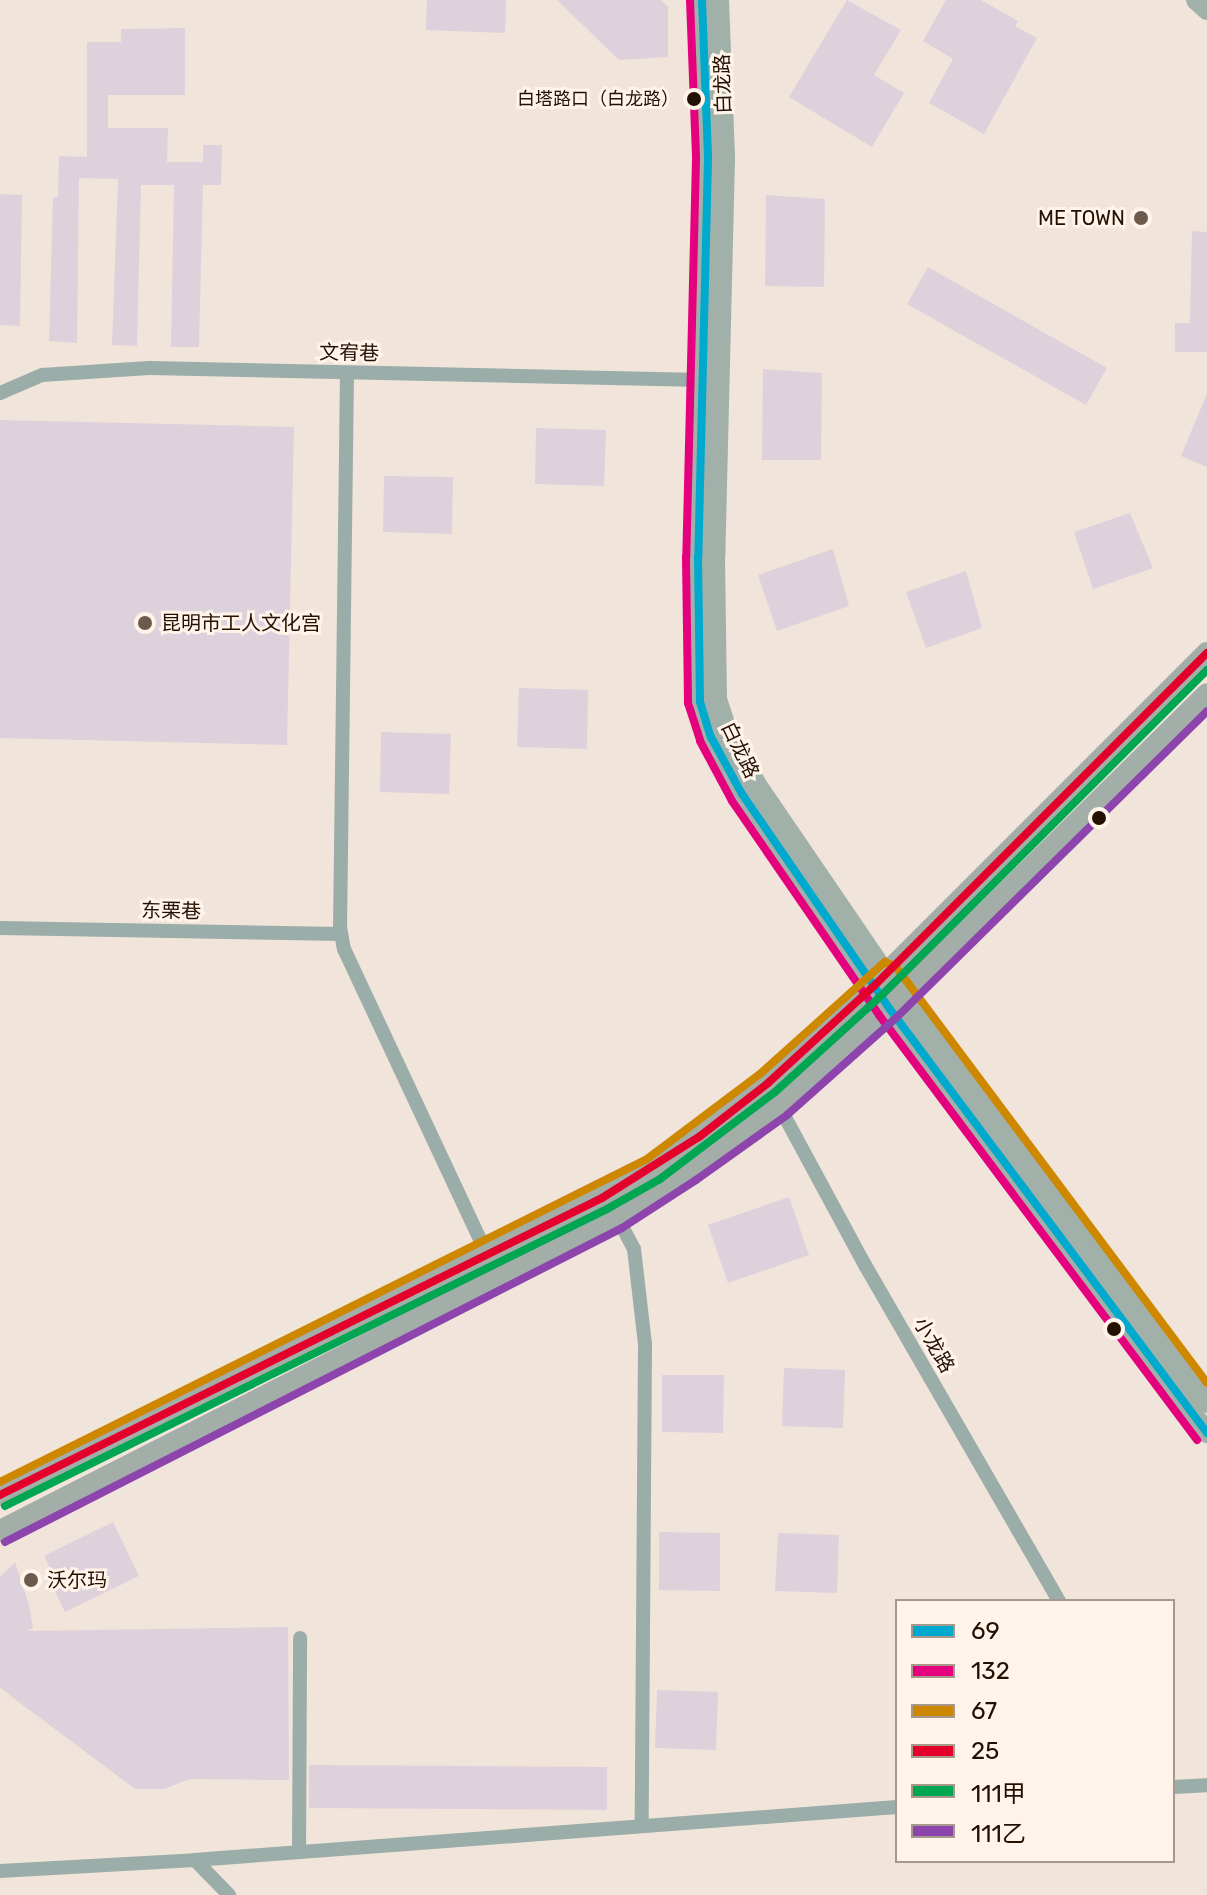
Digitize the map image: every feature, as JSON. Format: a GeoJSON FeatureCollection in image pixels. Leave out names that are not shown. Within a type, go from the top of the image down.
{"type":"FeatureCollection","features":[{"type":"Feature","properties":{"kind":"main road","name":"白龙路"},"geometry":{"type":"LineString","coordinates":[[702,0],[708,159],[698,557],[700,702],[711,737],[742,794],[880,980]]}},
{"type":"Feature","properties":{"kind":"main road","name":"白龙路"},"geometry":{"type":"LineString","coordinates":[[719,0],[725,159],[715,557],[717,699],[727,730],[757,785],[895,1002],[1207,1433]]}},
{"type":"Feature","properties":{"kind":"main road"},"geometry":{"type":"LineString","coordinates":[[1196,0],[1207,10]]}},
{"type":"Feature","properties":{"kind":"main road"},"geometry":{"type":"LineString","coordinates":[[0,1495],[602,1198],[699,1137],[768,1083],[880,980],[1207,653]]}},
{"type":"Feature","properties":{"kind":"main road"},"geometry":{"type":"LineString","coordinates":[[0,1531],[617,1217],[779,1106],[895,1002],[1207,694]]}},
{"type":"Feature","properties":{"kind":"main road","name":"白龙路"},"geometry":{"type":"LineString","coordinates":[[895,1002],[1207,1403]]}},
{"type":"Feature","properties":{"kind":"street","name":"文宥巷"},"geometry":{"type":"LineString","coordinates":[[0,393],[57,372],[149,368],[702,380]]}},
{"type":"Feature","properties":{"kind":"street"},"geometry":{"type":"LineString","coordinates":[[347,373],[341,934],[344,949],[487,1254]]}},
{"type":"Feature","properties":{"kind":"street","name":"东栗巷"},"geometry":{"type":"LineString","coordinates":[[0,928],[341,934]]}},
{"type":"Feature","properties":{"kind":"street","name":"小龙路"},"geometry":{"type":"LineString","coordinates":[[779,1106],[865,1265],[1058,1599]]}},
{"type":"Feature","properties":{"kind":"street"},"geometry":{"type":"LineString","coordinates":[[617,1217],[634,1249],[645,1344],[642,1825]]}},
{"type":"Feature","properties":{"kind":"street"},"geometry":{"type":"LineString","coordinates":[[299,1852],[300,1638]]}},
{"type":"Feature","properties":{"kind":"street"},"geometry":{"type":"LineString","coordinates":[[1175,1787],[1207,1785]]}},
{"type":"Feature","properties":{"kind":"street"},"geometry":{"type":"LineString","coordinates":[[0,1871],[195,1860],[895,1807]]}},
{"type":"Feature","properties":{"kind":"street"},"geometry":{"type":"LineString","coordinates":[[195,1860],[229,1895]]}},
{"type":"Feature","properties":{"kind":"building"},"geometry":{"type":"Polygon","coordinates":[[[427,0],[506,0],[505,33],[426,30],[427,0]]]}},
{"type":"Feature","properties":{"kind":"building"},"geometry":{"type":"Polygon","coordinates":[[[557,0],[661,0],[668,7],[668,57],[619,60],[557,0]]]}},
{"type":"Feature","properties":{"kind":"building"},"geometry":{"type":"Polygon","coordinates":[[[847,0],[901,30],[874,75],[904,93],[872,147],[789,97],[847,0]]]}},
{"type":"Feature","properties":{"kind":"building"},"geometry":{"type":"Polygon","coordinates":[[[946,0],[981,0],[1018,21],[1015,26],[1037,38],[984,134],[929,103],[953,59],[923,41],[946,0]]]}},
{"type":"Feature","properties":{"kind":"building"},"geometry":{"type":"Polygon","coordinates":[[[185,28],[185,95],[108,95],[108,128],[168,128],[167,162],[203,162],[203,145],[222,145],[221,185],[203,185],[199,347],[171,347],[174,185],[141,185],[137,346],[112,345],[118,179],[79,178],[77,343],[49,341],[53,197],[58,197],[59,156],[87,157],[87,42],[121,42],[121,29],[185,28]]]}},
{"type":"Feature","properties":{"kind":"building"},"geometry":{"type":"Polygon","coordinates":[[[0,194],[22,195],[20,326],[0,325],[0,194]]]}},
{"type":"Feature","properties":{"kind":"building"},"geometry":{"type":"Polygon","coordinates":[[[766,195],[825,199],[824,287],[765,286],[766,195]]]}},
{"type":"Feature","properties":{"kind":"building"},"geometry":{"type":"Polygon","coordinates":[[[1192,231],[1207,232],[1207,352],[1175,352],[1175,323],[1190,323],[1192,231]]]}},
{"type":"Feature","properties":{"kind":"building"},"geometry":{"type":"Polygon","coordinates":[[[928,267],[1107,368],[1086,405],[907,304],[928,267]]]}},
{"type":"Feature","properties":{"kind":"building"},"geometry":{"type":"Polygon","coordinates":[[[763,369],[822,373],[821,460],[762,460],[763,369]]]}},
{"type":"Feature","properties":{"kind":"building"},"geometry":{"type":"Polygon","coordinates":[[[1207,393],[1207,467],[1181,456],[1207,393]]]}},
{"type":"Feature","properties":{"kind":"building","name":"昆明市工人文化宫"},"geometry":{"type":"Polygon","coordinates":[[[0,420],[294,427],[287,745],[0,738],[0,420]]]}},
{"type":"Feature","properties":{"kind":"building"},"geometry":{"type":"Polygon","coordinates":[[[536,428],[606,430],[604,486],[535,484],[536,428]]]}},
{"type":"Feature","properties":{"kind":"building"},"geometry":{"type":"Polygon","coordinates":[[[384,476],[453,477],[452,534],[383,532],[384,476]]]}},
{"type":"Feature","properties":{"kind":"building"},"geometry":{"type":"Polygon","coordinates":[[[1130,513],[1153,568],[1093,589],[1074,532],[1130,513]]]}},
{"type":"Feature","properties":{"kind":"building"},"geometry":{"type":"Polygon","coordinates":[[[833,549],[849,606],[777,631],[758,575],[833,549]]]}},
{"type":"Feature","properties":{"kind":"building"},"geometry":{"type":"Polygon","coordinates":[[[966,571],[982,628],[926,648],[906,592],[966,571]]]}},
{"type":"Feature","properties":{"kind":"building"},"geometry":{"type":"Polygon","coordinates":[[[519,688],[588,690],[587,749],[517,747],[519,688]]]}},
{"type":"Feature","properties":{"kind":"building"},"geometry":{"type":"Polygon","coordinates":[[[381,732],[451,734],[449,794],[380,792],[381,732]]]}},
{"type":"Feature","properties":{"kind":"building"},"geometry":{"type":"Polygon","coordinates":[[[789,1197],[809,1255],[728,1283],[708,1225],[789,1197]]]}},
{"type":"Feature","properties":{"kind":"building"},"geometry":{"type":"Polygon","coordinates":[[[784,1368],[845,1370],[843,1428],[782,1426],[784,1368]]]}},
{"type":"Feature","properties":{"kind":"building"},"geometry":{"type":"Polygon","coordinates":[[[662,1375],[724,1375],[723,1433],[662,1432],[662,1375]]]}},
{"type":"Feature","properties":{"kind":"building"},"geometry":{"type":"Polygon","coordinates":[[[113,1522],[139,1576],[65,1612],[50,1581],[55,1579],[44,1556],[113,1522]]]}},
{"type":"Feature","properties":{"kind":"building"},"geometry":{"type":"Polygon","coordinates":[[[659,1532],[720,1533],[720,1591],[659,1590],[659,1532]]]}},
{"type":"Feature","properties":{"kind":"building"},"geometry":{"type":"Polygon","coordinates":[[[778,1533],[839,1535],[837,1593],[775,1591],[778,1533]]]}},
{"type":"Feature","properties":{"kind":"building"},"geometry":{"type":"Polygon","coordinates":[[[15,1562],[33,1628],[27,1631],[288,1627],[289,1780],[190,1779],[164,1789],[135,1789],[12,1697],[0,1687],[0,1577],[15,1562]]]}},
{"type":"Feature","properties":{"kind":"building"},"geometry":{"type":"Polygon","coordinates":[[[657,1690],[718,1692],[716,1750],[655,1748],[657,1690]]]}},
{"type":"Feature","properties":{"kind":"building"},"geometry":{"type":"Polygon","coordinates":[[[309,1765],[607,1767],[607,1810],[309,1808],[309,1765]]]}},
{"type":"Feature","properties":{"kind":"transit line","name":"132"},"geometry":{"type":"LineString","coordinates":[[690,0],[696,159],[686,557],[688,703],[700,741],[732,801],[879,1015],[1197,1440]]}},
{"type":"Feature","properties":{"kind":"transit line","name":"69"},"geometry":{"type":"LineString","coordinates":[[702,0],[708,159],[698,557],[700,702],[711,737],[742,794],[889,1008],[1207,1433]]}},
{"type":"Feature","properties":{"kind":"transit line","name":"25"},"geometry":{"type":"LineString","coordinates":[[0,1495],[602,1198],[699,1137],[768,1083],[874,986],[1207,653]]}},
{"type":"Feature","properties":{"kind":"transit line","name":"111甲"},"geometry":{"type":"LineString","coordinates":[[5,1506],[607,1209],[660,1179],[775,1092],[882,995],[1207,670]]}},
{"type":"Feature","properties":{"kind":"transit line","name":"111乙"},"geometry":{"type":"LineString","coordinates":[[5,1542],[622,1228],[696,1180],[787,1115],[897,1017],[1207,711]]}},
{"type":"Feature","properties":{"kind":"transit line","name":"67"},"geometry":{"type":"LineString","coordinates":[[0,1482],[647,1159],[760,1074],[885,962],[896,967],[1207,1383]]}},
{"type":"Feature","properties":{"kind":"place","name":"白塔路口（白龙路）"},"geometry":{"type":"Point","coordinates":[694,99]}},
{"type":"Feature","properties":{"kind":"place","name":"ME TOWN"},"geometry":{"type":"Point","coordinates":[1141,218]}},
{"type":"Feature","properties":{"kind":"place","name":"昆明市工人文化宫"},"geometry":{"type":"Point","coordinates":[145,623]}},
{"type":"Feature","properties":{"kind":"place","name":"沃尔玛"},"geometry":{"type":"Point","coordinates":[31,1580]}}]}
